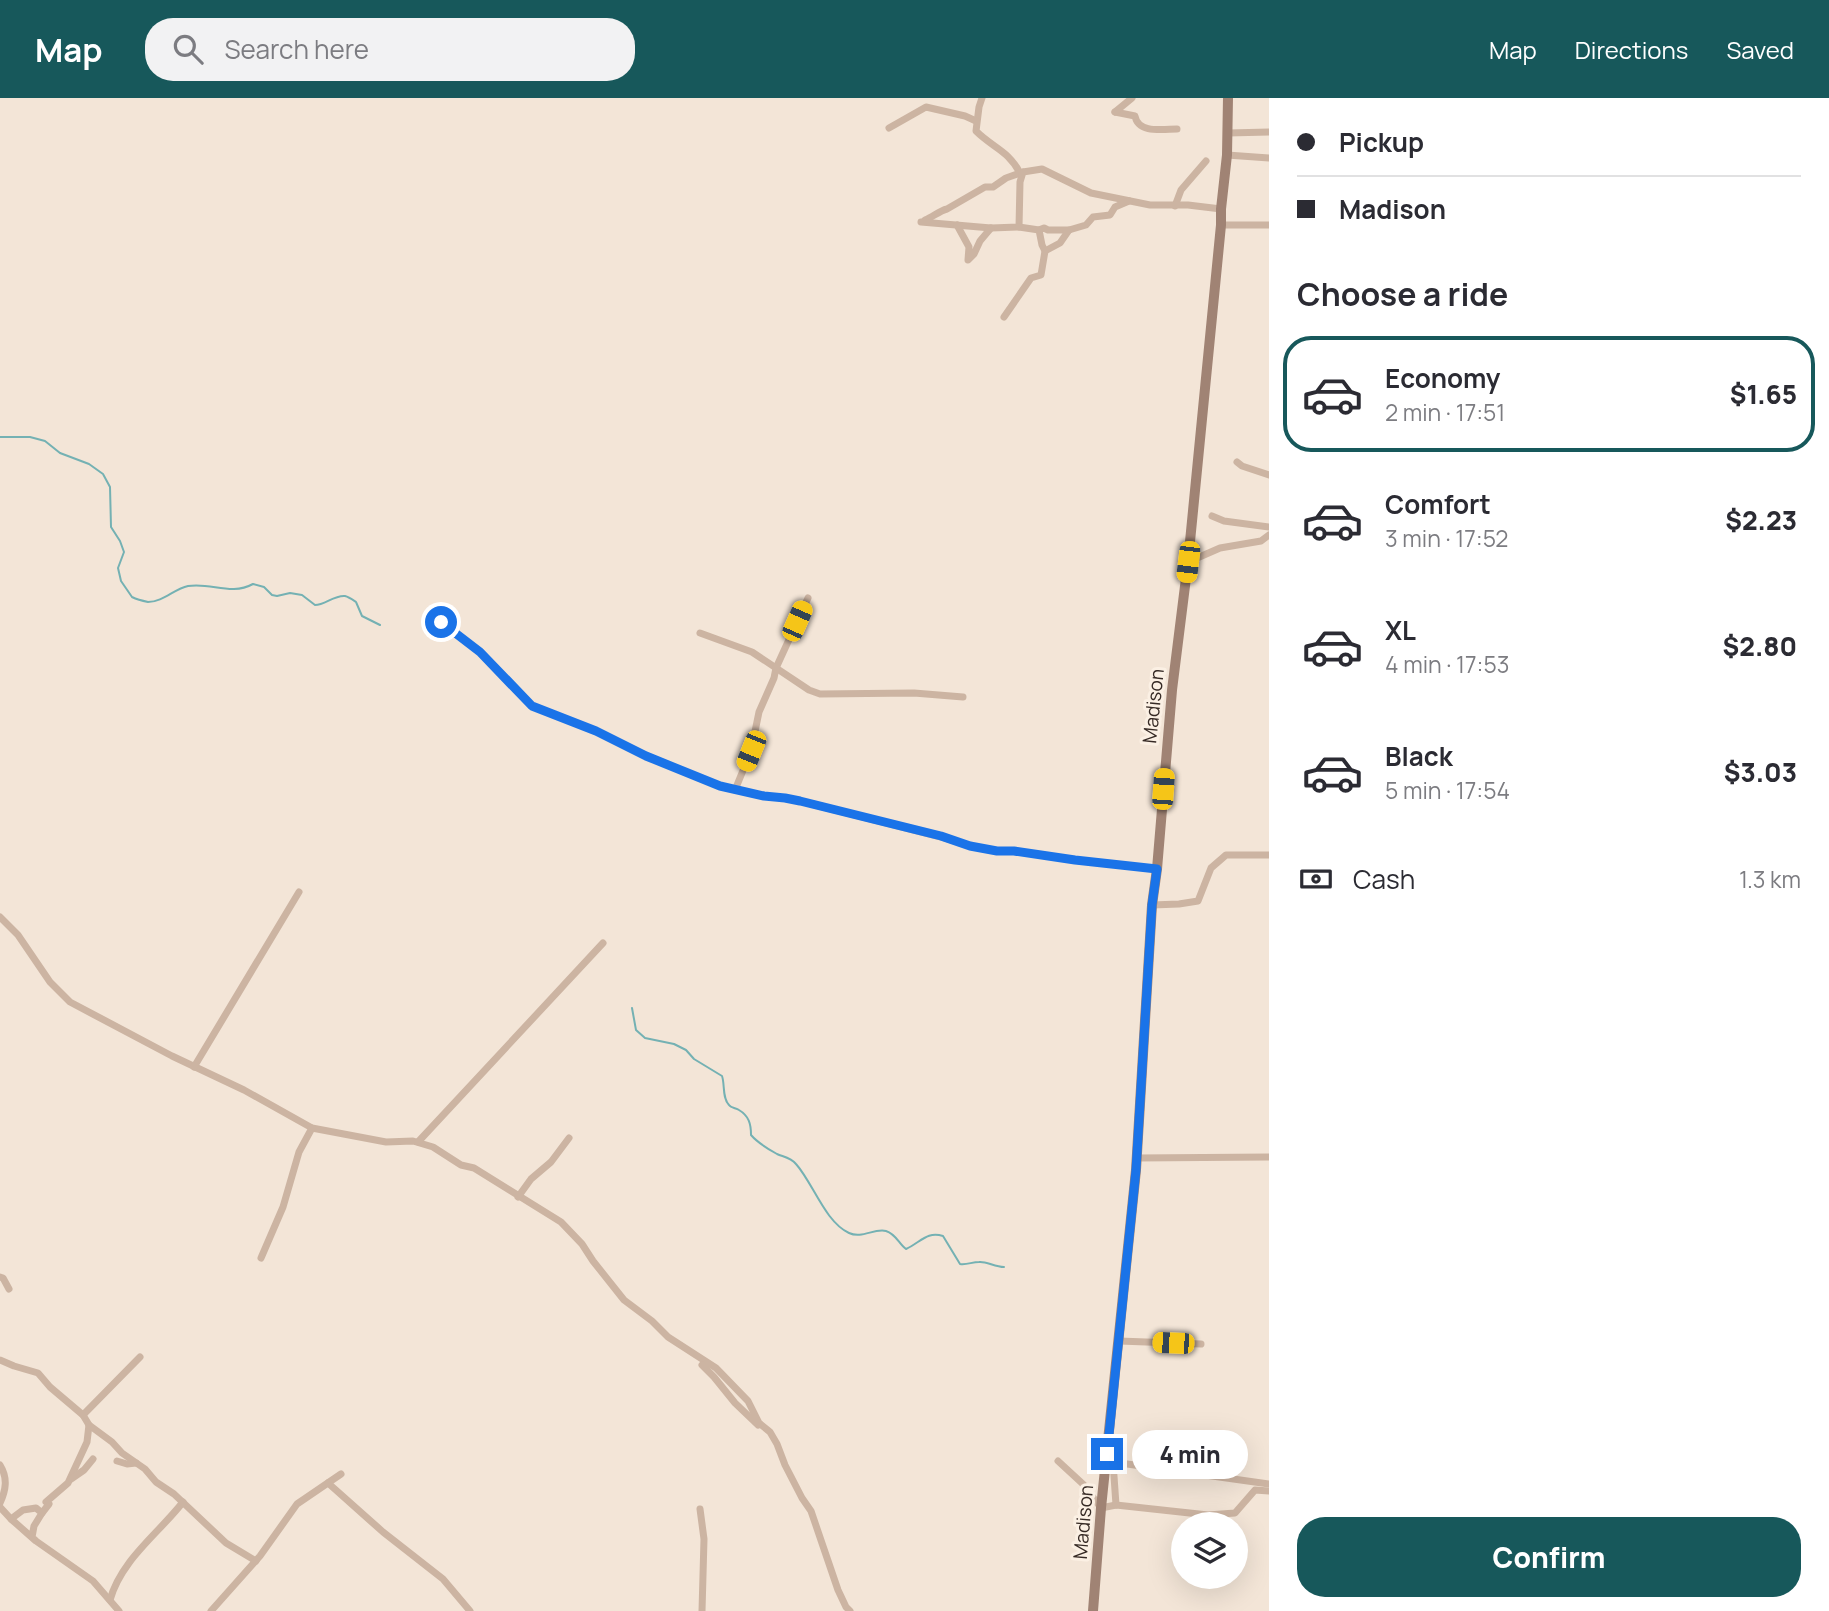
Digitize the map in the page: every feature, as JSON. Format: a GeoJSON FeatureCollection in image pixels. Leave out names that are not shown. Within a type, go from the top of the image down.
{"type":"FeatureCollection","features":[{"type":"Feature","properties":{"kind":"street"},"geometry":{"type":"LineString","coordinates":[[982,98],[976,131],[1004,151],[1021,173],[1019,227]]}},
{"type":"Feature","properties":{"kind":"street"},"geometry":{"type":"LineString","coordinates":[[1132,98],[1115,112],[1135,116],[1139,126],[1177,129]]}},
{"type":"Feature","properties":{"kind":"street","name":"Madison"},"geometry":{"type":"LineString","coordinates":[[1093,1611],[1137,1158],[1152,905],[1221,225],[1227,155],[1228,98]]}},
{"type":"Feature","properties":{"kind":"street"},"geometry":{"type":"LineString","coordinates":[[889,128],[926,107],[976,121]]}},
{"type":"Feature","properties":{"kind":"street"},"geometry":{"type":"LineString","coordinates":[[1228,133],[1269,132]]}},
{"type":"Feature","properties":{"kind":"street"},"geometry":{"type":"LineString","coordinates":[[1227,155],[1269,158]]}},
{"type":"Feature","properties":{"kind":"street"},"geometry":{"type":"LineString","coordinates":[[1175,206],[1181,190],[1206,161]]}},
{"type":"Feature","properties":{"kind":"street"},"geometry":{"type":"LineString","coordinates":[[1129,201],[1115,207],[1110,215],[1093,217],[1086,225],[1069,230],[991,228],[921,222],[937,216],[941,211],[985,187],[993,187],[1006,178],[1021,173],[1042,169],[1091,193],[1150,205],[1188,205],[1221,209]]}},
{"type":"Feature","properties":{"kind":"street"},"geometry":{"type":"LineString","coordinates":[[957,225],[969,247],[968,260],[991,228]]}},
{"type":"Feature","properties":{"kind":"street"},"geometry":{"type":"LineString","coordinates":[[1221,225],[1269,225]]}},
{"type":"Feature","properties":{"kind":"street"},"geometry":{"type":"LineString","coordinates":[[1004,317],[1031,278],[1041,275],[1045,251],[1039,230]]}},
{"type":"Feature","properties":{"kind":"street"},"geometry":{"type":"LineString","coordinates":[[1045,251],[1060,243],[1069,230]]}},
{"type":"Feature","properties":{"kind":"street"},"geometry":{"type":"LineString","coordinates":[[1237,462],[1269,475]]}},
{"type":"Feature","properties":{"kind":"street"},"geometry":{"type":"LineString","coordinates":[[1212,516],[1224,521],[1269,527]]}},
{"type":"Feature","properties":{"kind":"street"},"geometry":{"type":"LineString","coordinates":[[1188,562],[1220,548],[1261,541],[1269,535]]}},
{"type":"Feature","properties":{"kind":"street"},"geometry":{"type":"LineString","coordinates":[[735,790],[751,751],[759,712],[808,598]]}},
{"type":"Feature","properties":{"kind":"street"},"geometry":{"type":"LineString","coordinates":[[441,622],[480,652],[532,706],[720,786],[800,801],[941,836],[970,846],[1157,869]]}},
{"type":"Feature","properties":{"kind":"street"},"geometry":{"type":"LineString","coordinates":[[700,633],[752,652],[809,690],[820,694],[914,693],[964,698]]}},
{"type":"Feature","properties":{"kind":"street"},"geometry":{"type":"LineString","coordinates":[[1152,905],[1198,901],[1211,868],[1226,855],[1269,855]]}},
{"type":"Feature","properties":{"kind":"street"},"geometry":{"type":"LineString","coordinates":[[194,1066],[299,892]]}},
{"type":"Feature","properties":{"kind":"street"},"geometry":{"type":"LineString","coordinates":[[0,917],[18,935],[50,982],[70,1002],[244,1090],[312,1128],[386,1142],[412,1141],[433,1147],[461,1165],[474,1168],[561,1222],[582,1244],[624,1300],[668,1337],[716,1368],[748,1401],[760,1423],[770,1432],[811,1511],[838,1590],[850,1611]]}},
{"type":"Feature","properties":{"kind":"street"},"geometry":{"type":"LineString","coordinates":[[418,1142],[603,943]]}},
{"type":"Feature","properties":{"kind":"street"},"geometry":{"type":"LineString","coordinates":[[261,1258],[283,1207],[299,1152],[312,1128]]}},
{"type":"Feature","properties":{"kind":"street"},"geometry":{"type":"LineString","coordinates":[[519,1197],[531,1179],[551,1162],[569,1138]]}},
{"type":"Feature","properties":{"kind":"street"},"geometry":{"type":"LineString","coordinates":[[1137,1158],[1269,1157]]}},
{"type":"Feature","properties":{"kind":"street"},"geometry":{"type":"LineString","coordinates":[[0,1278],[3,1278],[9,1289]]}},
{"type":"Feature","properties":{"kind":"street"},"geometry":{"type":"LineString","coordinates":[[1119,1340],[1201,1344]]}},
{"type":"Feature","properties":{"kind":"street"},"geometry":{"type":"LineString","coordinates":[[83,1415],[140,1357]]}},
{"type":"Feature","properties":{"kind":"street"},"geometry":{"type":"LineString","coordinates":[[0,1360],[38,1373],[55,1392],[83,1415],[89,1425],[145,1469],[156,1482],[183,1502],[232,1547],[256,1561]]}},
{"type":"Feature","properties":{"kind":"street"},"geometry":{"type":"LineString","coordinates":[[32,1537],[34,1526],[49,1504],[46,1502],[68,1483],[87,1442],[89,1425]]}},
{"type":"Feature","properties":{"kind":"street"},"geometry":{"type":"LineString","coordinates":[[70,1479],[84,1470],[93,1459]]}},
{"type":"Feature","properties":{"kind":"street"},"geometry":{"type":"LineString","coordinates":[[117,1461],[136,1463]]}},
{"type":"Feature","properties":{"kind":"street"},"geometry":{"type":"LineString","coordinates":[[1058,1461],[1084,1485],[1101,1508],[1116,1504],[1208,1515],[1235,1513],[1255,1490],[1269,1491]]}},
{"type":"Feature","properties":{"kind":"street"},"geometry":{"type":"LineString","coordinates":[[1116,1504],[1113,1462],[1269,1483]]}},
{"type":"Feature","properties":{"kind":"street"},"geometry":{"type":"LineString","coordinates":[[0,1465],[6,1480],[6,1490],[0,1505],[11,1519],[93,1581],[119,1611]]}},
{"type":"Feature","properties":{"kind":"street"},"geometry":{"type":"LineString","coordinates":[[211,1611],[256,1561],[297,1504],[341,1474]]}},
{"type":"Feature","properties":{"kind":"street"},"geometry":{"type":"LineString","coordinates":[[328,1483],[383,1532],[443,1579],[470,1611]]}},
{"type":"Feature","properties":{"kind":"street"},"geometry":{"type":"LineString","coordinates":[[110,1601],[113,1588],[132,1559],[183,1502]]}},
{"type":"Feature","properties":{"kind":"street"},"geometry":{"type":"LineString","coordinates":[[11,1519],[30,1508],[36,1508],[42,1513]]}},
{"type":"Feature","properties":{"kind":"street"},"geometry":{"type":"LineString","coordinates":[[699,1509],[704,1539],[702,1611]]}},
{"type":"Feature","properties":{"kind":"waterway"},"geometry":{"type":"LineString","coordinates":[[0,437],[30,437],[45,441],[60,453],[89,464],[103,474],[110,487],[111,527],[124,552],[118,568],[121,581],[132,597],[148,602],[164,598],[188,586],[237,589],[253,584],[264,587],[272,595],[302,595],[315,605],[346,596],[356,602],[362,616],[380,625]]}},
{"type":"Feature","properties":{"kind":"waterway"},"geometry":{"type":"LineString","coordinates":[[632,1008],[636,1030],[645,1038],[674,1044],[722,1076],[727,1102],[747,1118],[751,1135],[766,1148],[796,1164],[826,1211],[841,1228],[854,1235],[886,1231],[906,1249],[928,1236],[943,1236],[960,1264],[982,1262],[1004,1267]]}},
{"type":"Feature","properties":{"kind":"route"},"geometry":{"type":"LineString","coordinates":[[441,622],[480,652],[532,706],[720,786],[800,801],[941,836],[970,846],[1157,869],[1152,905],[1136,1170],[1107,1454]]}}]}
